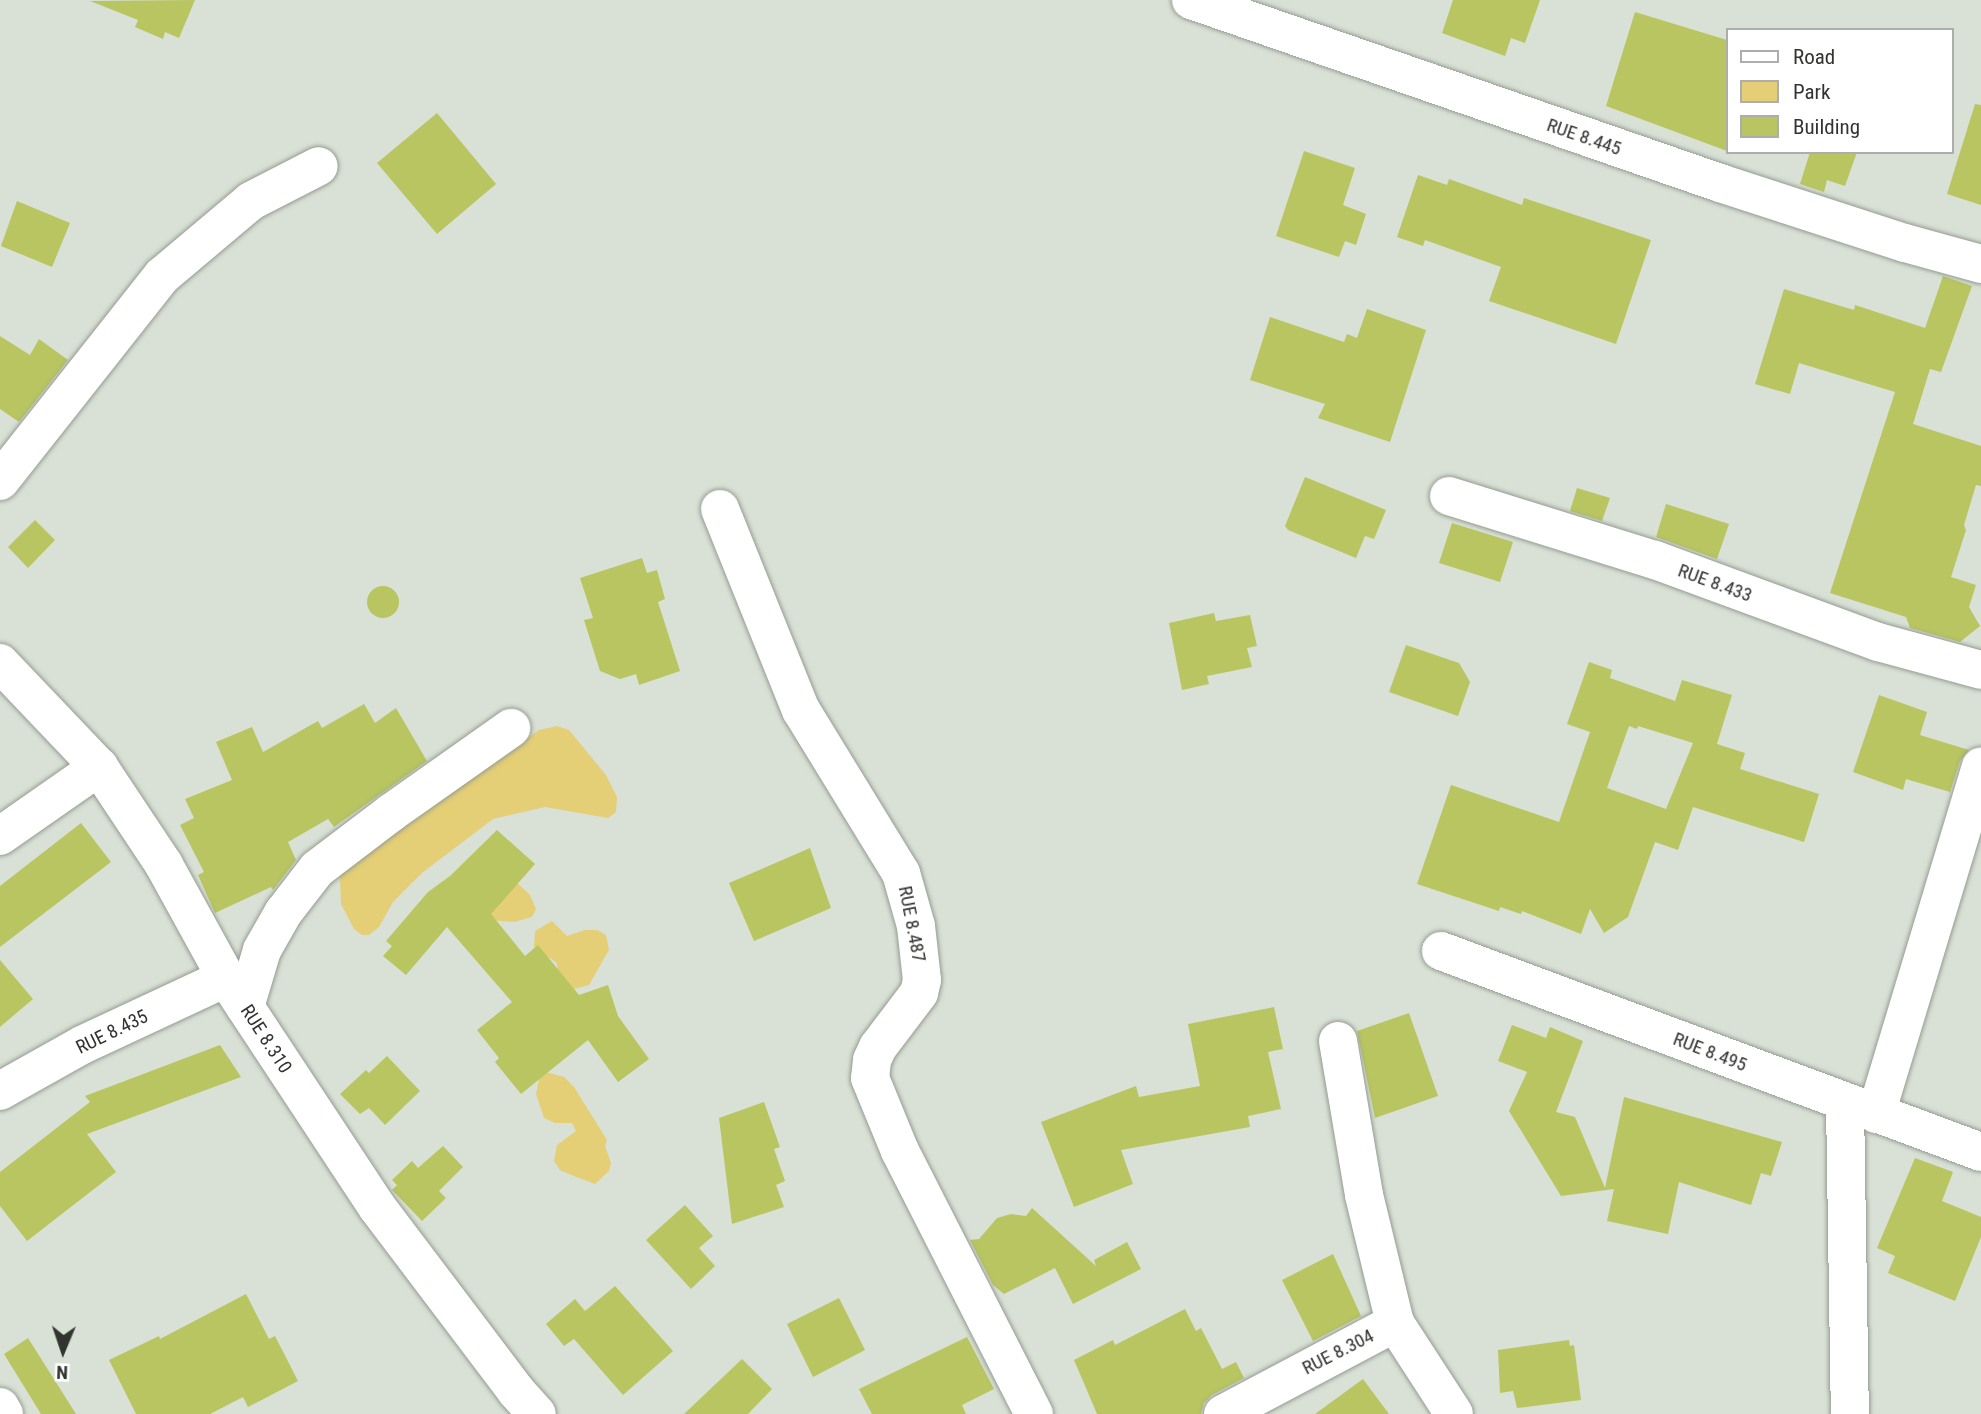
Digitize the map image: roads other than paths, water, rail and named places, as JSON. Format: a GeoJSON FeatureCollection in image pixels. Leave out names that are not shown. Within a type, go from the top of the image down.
{"type":"FeatureCollection","features":[{"type":"Feature","properties":{"kind":"street","name":"RUE 8.445"},"geometry":{"type":"LineString","coordinates":[[1191,0],[1669,166],[1905,243],[1981,264]]}},
{"type":"Feature","properties":{"kind":"street"},"geometry":{"type":"LineString","coordinates":[[0,481],[162,276],[251,201],[319,166]]}},
{"type":"Feature","properties":{"kind":"street","name":"RUE 8.433"},"geometry":{"type":"LineString","coordinates":[[1449,496],[1655,560],[1878,642],[1981,670]]}},
{"type":"Feature","properties":{"kind":"street","name":"RUE 8.487"},"geometry":{"type":"LineString","coordinates":[[720,509],[801,710],[901,873],[916,926],[922,981],[919,993],[878,1047],[872,1060],[870,1078],[900,1152],[1034,1414]]}},
{"type":"Feature","properties":{"kind":"street","name":"RUE 8.310"},"geometry":{"type":"LineString","coordinates":[[0,663],[99,767],[164,865],[235,992],[377,1207],[515,1406]]}},
{"type":"Feature","properties":{"kind":"street"},"geometry":{"type":"LineString","coordinates":[[235,992],[283,913],[317,869],[511,728]]}},
{"type":"Feature","properties":{"kind":"street"},"geometry":{"type":"LineString","coordinates":[[0,836],[99,767]]}},
{"type":"Feature","properties":{"kind":"street"},"geometry":{"type":"LineString","coordinates":[[1850,1414],[1860,1108],[1981,767]]}},
{"type":"Feature","properties":{"kind":"street","name":"RUE 8.495"},"geometry":{"type":"LineString","coordinates":[[1441,951],[1981,1152]]}},
{"type":"Feature","properties":{"kind":"street","name":"RUE 8.435"},"geometry":{"type":"LineString","coordinates":[[0,1091],[82,1045],[235,992]]}},
{"type":"Feature","properties":{"kind":"street"},"geometry":{"type":"LineString","coordinates":[[1338,1041],[1364,1195],[1395,1323]]}},
{"type":"Feature","properties":{"kind":"street","name":"RUE 8.304"},"geometry":{"type":"LineString","coordinates":[[1223,1414],[1272,1385],[1395,1323],[1454,1414]]}},
{"type":"Feature","properties":{"kind":"street"},"geometry":{"type":"LineString","coordinates":[[0,1407],[4,1414]]}}]}
